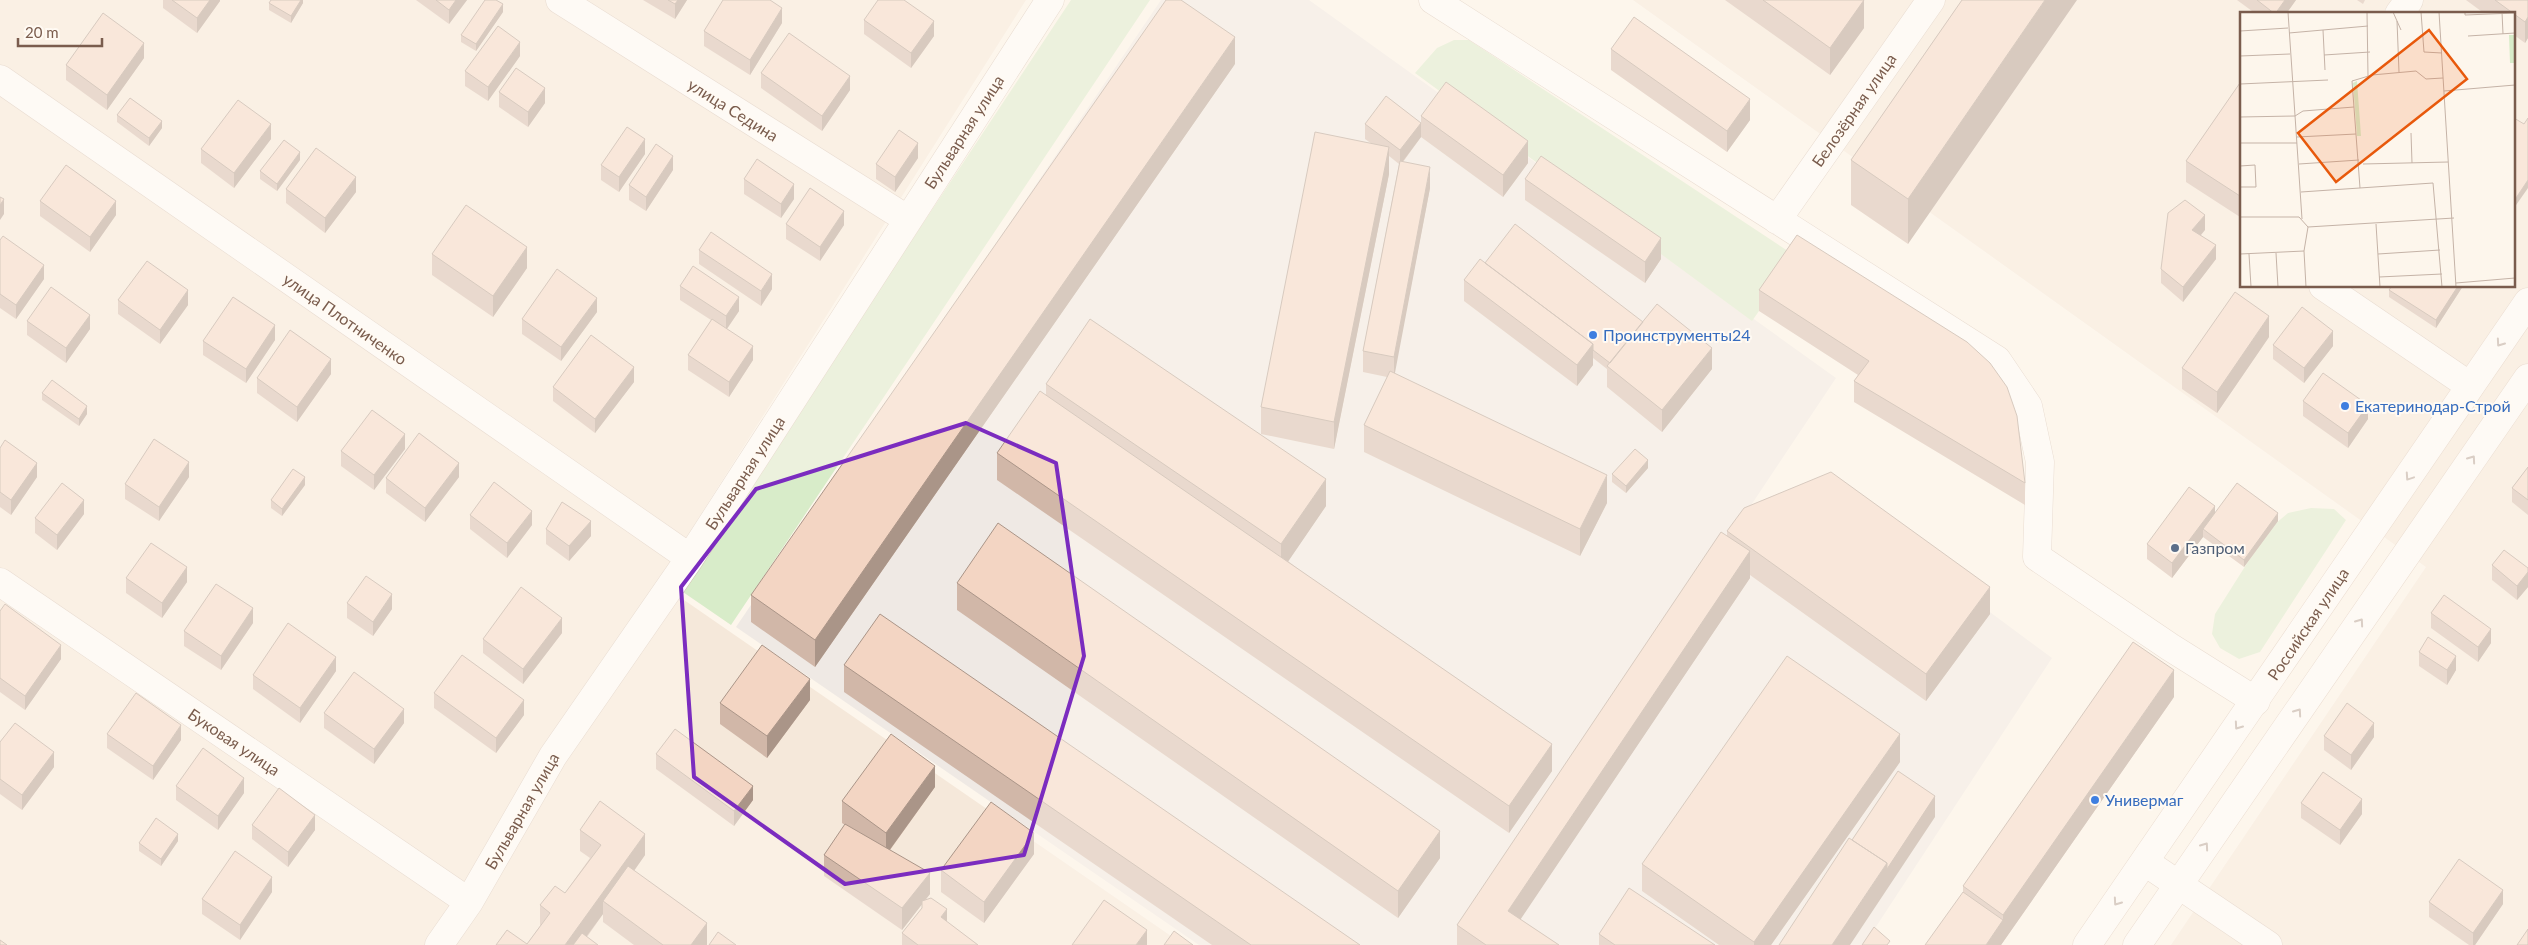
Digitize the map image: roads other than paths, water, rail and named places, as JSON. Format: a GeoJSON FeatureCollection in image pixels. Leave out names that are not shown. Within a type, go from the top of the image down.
{"type":"FeatureCollection","features":[{"type":"Feature","properties":{"kind":"street","name":"улица Седина"},"geometry":{"type":"LineString","coordinates":[[560,0],[907,218]]}},
{"type":"Feature","properties":{"kind":"street","name":"Бульварная улица"},"geometry":{"type":"LineString","coordinates":[[440,945],[469,902],[553,756],[690,558],[907,218],[1050,0]]}},
{"type":"Feature","properties":{"kind":"street"},"geometry":{"type":"LineString","coordinates":[[1434,0],[1997,360],[2028,406],[2040,462],[2037,558],[2170,647],[2256,701]]}},
{"type":"Feature","properties":{"kind":"street","name":"Белозёрная улица"},"geometry":{"type":"LineString","coordinates":[[1777,220],[1931,0]]}},
{"type":"Feature","properties":{"kind":"street"},"geometry":{"type":"LineString","coordinates":[[2400,12],[2409,0]]}},
{"type":"Feature","properties":{"kind":"street","name":"улица Плотниченко"},"geometry":{"type":"LineString","coordinates":[[0,79],[690,558]]}},
{"type":"Feature","properties":{"kind":"street"},"geometry":{"type":"LineString","coordinates":[[2326,288],[2470,386]]}},
{"type":"Feature","properties":{"kind":"street","name":"Российская улица"},"geometry":{"type":"LineString","coordinates":[[2087,945],[2528,302]]}},
{"type":"Feature","properties":{"kind":"street"},"geometry":{"type":"LineString","coordinates":[[2137,945],[2528,378]]}},
{"type":"Feature","properties":{"kind":"street","name":"Буковая улица"},"geometry":{"type":"LineString","coordinates":[[0,582],[469,902]]}},
{"type":"Feature","properties":{"kind":"street"},"geometry":{"type":"LineString","coordinates":[[2145,862],[2268,945]]}},
{"type":"Feature","properties":{"kind":"place","name":"Проинструменты24"},"geometry":{"type":"Point","coordinates":[1593,335]}},
{"type":"Feature","properties":{"kind":"place","name":"Екатеринодар-Строй"},"geometry":{"type":"Point","coordinates":[2345,406]}},
{"type":"Feature","properties":{"kind":"place","name":"Газпром"},"geometry":{"type":"Point","coordinates":[2175,548]}},
{"type":"Feature","properties":{"kind":"place","name":"Универмаг"},"geometry":{"type":"Point","coordinates":[2095,800]}}]}
